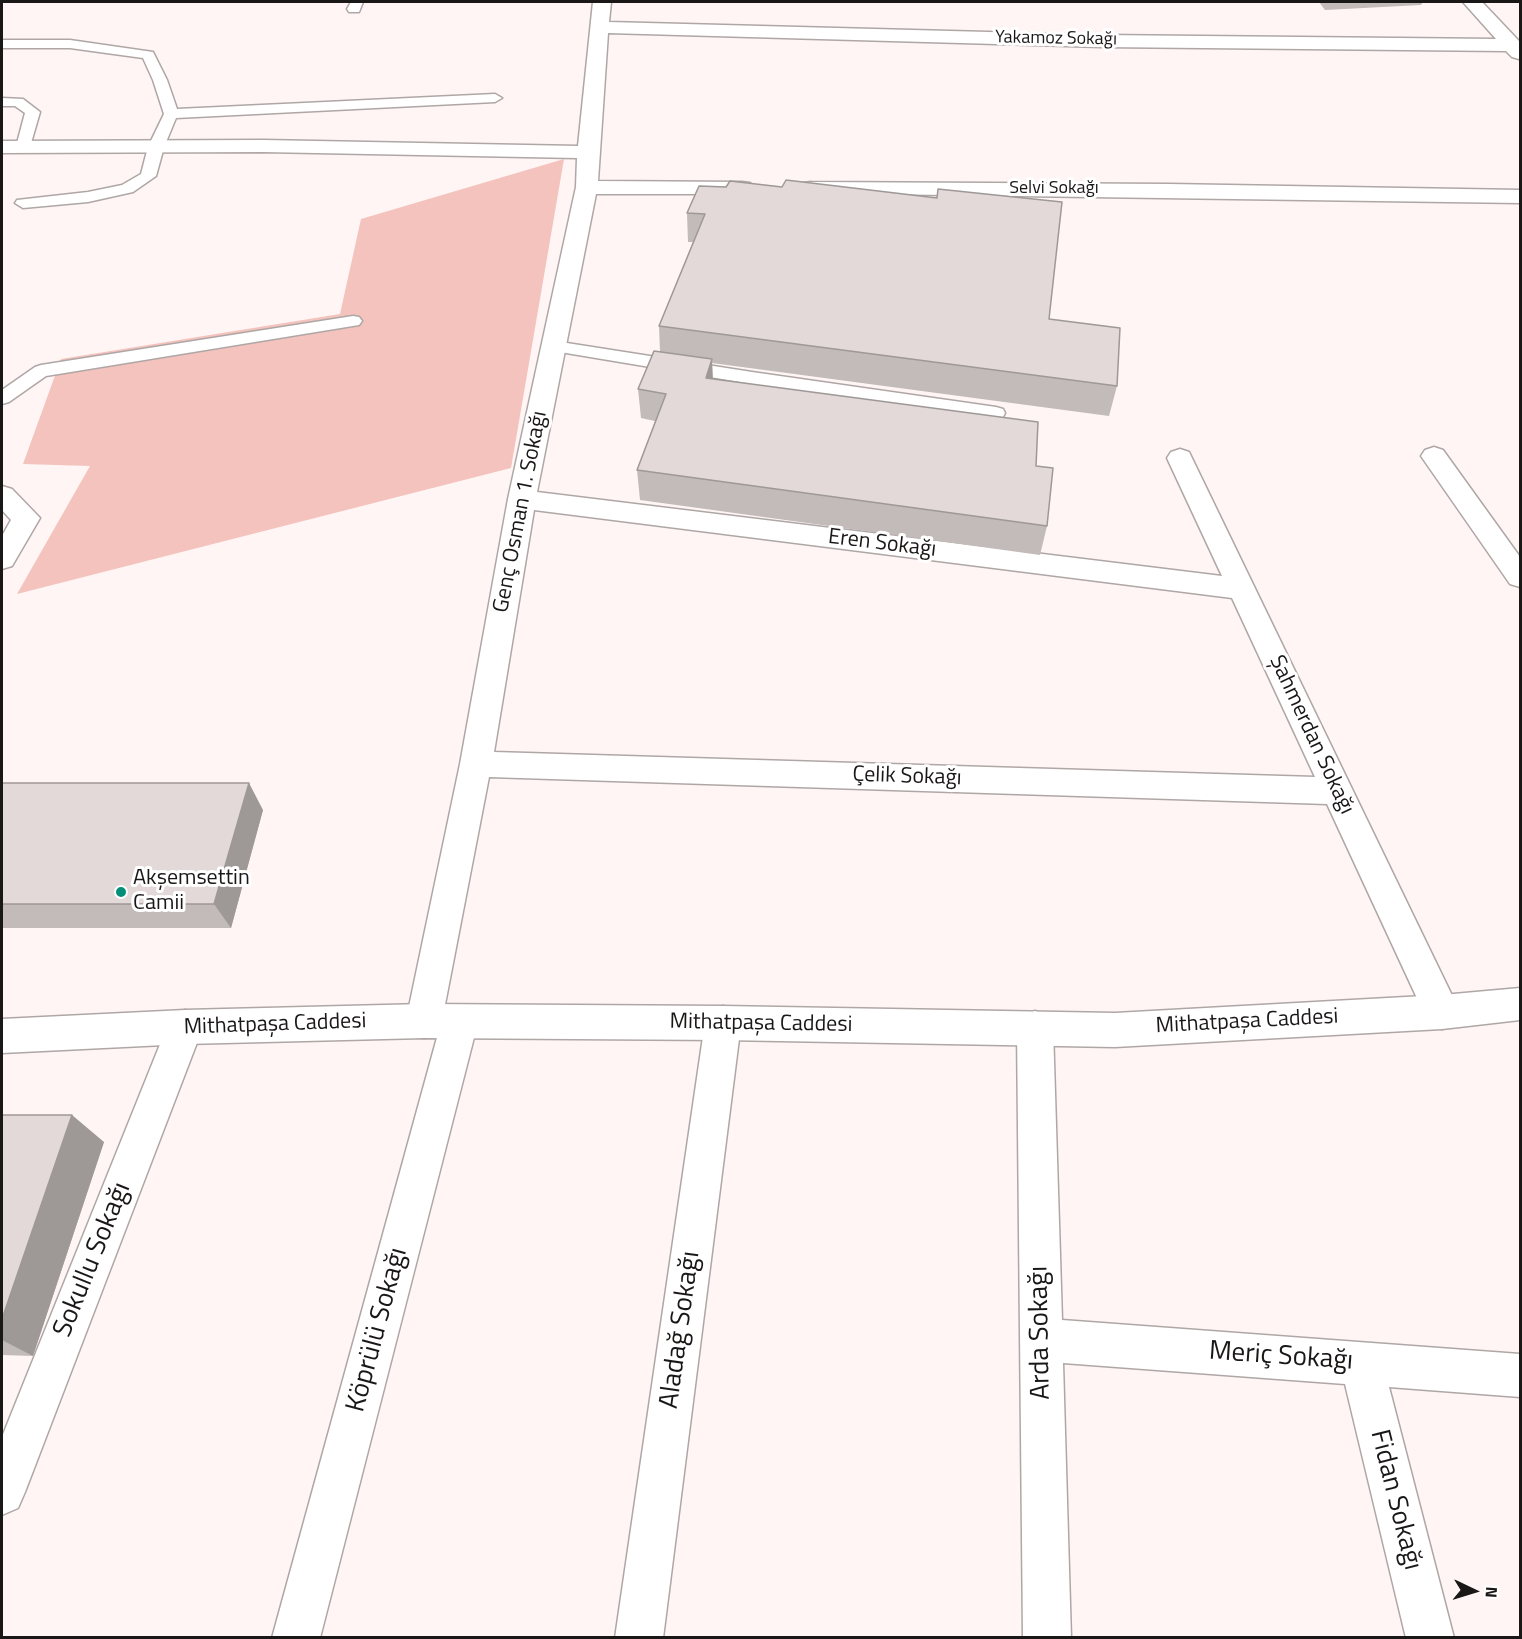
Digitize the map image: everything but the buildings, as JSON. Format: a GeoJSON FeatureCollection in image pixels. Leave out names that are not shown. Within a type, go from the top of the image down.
{"type":"FeatureCollection","features":[{"type":"Feature","properties":{"kind":"street","name":"Genç Osman 1. Sokağı"},"geometry":{"type":"LineString","coordinates":[[442,1022],[476,764],[522,499],[587,187],[588,152],[602,2]]}},
{"type":"Feature","properties":{"kind":"street","name":"Yakamoz Sokağı"},"geometry":{"type":"LineString","coordinates":[[1472,2],[1516,50]]}},
{"type":"Feature","properties":{"kind":"street","name":"Yakamoz Sokağı"},"geometry":{"type":"LineString","coordinates":[[600,27],[1516,50]]}},
{"type":"Feature","properties":{"kind":"street"},"geometry":{"type":"LineString","coordinates":[[2,147],[588,152]]}},
{"type":"Feature","properties":{"kind":"street"},"geometry":{"type":"LineString","coordinates":[[587,187],[765,188]]}},
{"type":"Feature","properties":{"kind":"street","name":"Selvi Sokağı"},"geometry":{"type":"LineString","coordinates":[[789,188],[1170,189],[1521,197]]}},
{"type":"Feature","properties":{"kind":"street"},"geometry":{"type":"LineString","coordinates":[[1434,456],[1521,577]]}},
{"type":"Feature","properties":{"kind":"street","name":"Şahmerdan Sokağı"},"geometry":{"type":"LineString","coordinates":[[1180,458],[1442,1012]]}},
{"type":"Feature","properties":{"kind":"street"},"geometry":{"type":"LineString","coordinates":[[2,495],[26,518],[2,559]]}},
{"type":"Feature","properties":{"kind":"street","name":"Eren Sokağı"},"geometry":{"type":"LineString","coordinates":[[522,499],[1242,589]]}},
{"type":"Feature","properties":{"kind":"street","name":"Çelik Sokağı"},"geometry":{"type":"LineString","coordinates":[[476,764],[1337,791]]}},
{"type":"Feature","properties":{"kind":"street","name":"Mithatpaşa Caddesi"},"geometry":{"type":"LineString","coordinates":[[2,1036],[185,1027],[442,1022],[723,1023],[1115,1030],[1520,1006]]}},
{"type":"Feature","properties":{"kind":"street","name":"Köprülü Sokağı"},"geometry":{"type":"LineString","coordinates":[[296,1638],[442,1022]]}},
{"type":"Feature","properties":{"kind":"street","name":"Aladağ Sokağı"},"geometry":{"type":"LineString","coordinates":[[639,1638],[723,1023]]}},
{"type":"Feature","properties":{"kind":"street","name":"Sokullu Sokağı"},"geometry":{"type":"LineString","coordinates":[[2,1492],[185,1027]]}},
{"type":"Feature","properties":{"kind":"street","name":"Arda Sokağı"},"geometry":{"type":"LineString","coordinates":[[1035,1028],[1047,1638]]}},
{"type":"Feature","properties":{"kind":"street","name":"Meriç Sokağı"},"geometry":{"type":"LineString","coordinates":[[1041,1340],[1521,1375]]}},
{"type":"Feature","properties":{"kind":"street","name":"Fidan Sokağı"},"geometry":{"type":"LineString","coordinates":[[1361,1363],[1430,1638]]}},
{"type":"Feature","properties":{"kind":"lane"},"geometry":{"type":"LineString","coordinates":[[2,44],[70,44],[148,55],[160,80],[171,114],[156,147],[148,176],[127,189],[88,197],[23,203]]}},
{"type":"Feature","properties":{"kind":"lane"},"geometry":{"type":"LineString","coordinates":[[171,114],[495,98]]}},
{"type":"Feature","properties":{"kind":"lane"},"geometry":{"type":"LineString","coordinates":[[2,102],[18,102],[33,112],[24,147]]}},
{"type":"Feature","properties":{"kind":"lane"},"geometry":{"type":"LineString","coordinates":[[2,398],[41,371],[353,321]]}},
{"type":"Feature","properties":{"kind":"lane"},"geometry":{"type":"LineString","coordinates":[[554,346],[752,378],[996,413]]}},
{"type":"Feature","properties":{"kind":"shaded area"},"geometry":{"type":"Polygon","coordinates":[[[564,159],[511,468],[17,594],[90,466],[23,464],[61,359],[340,314],[361,219],[564,159]]]}},
{"type":"Feature","properties":{"kind":"place","name":"Akşemsettin Camii"},"geometry":{"type":"Point","coordinates":[121,892]}}]}
